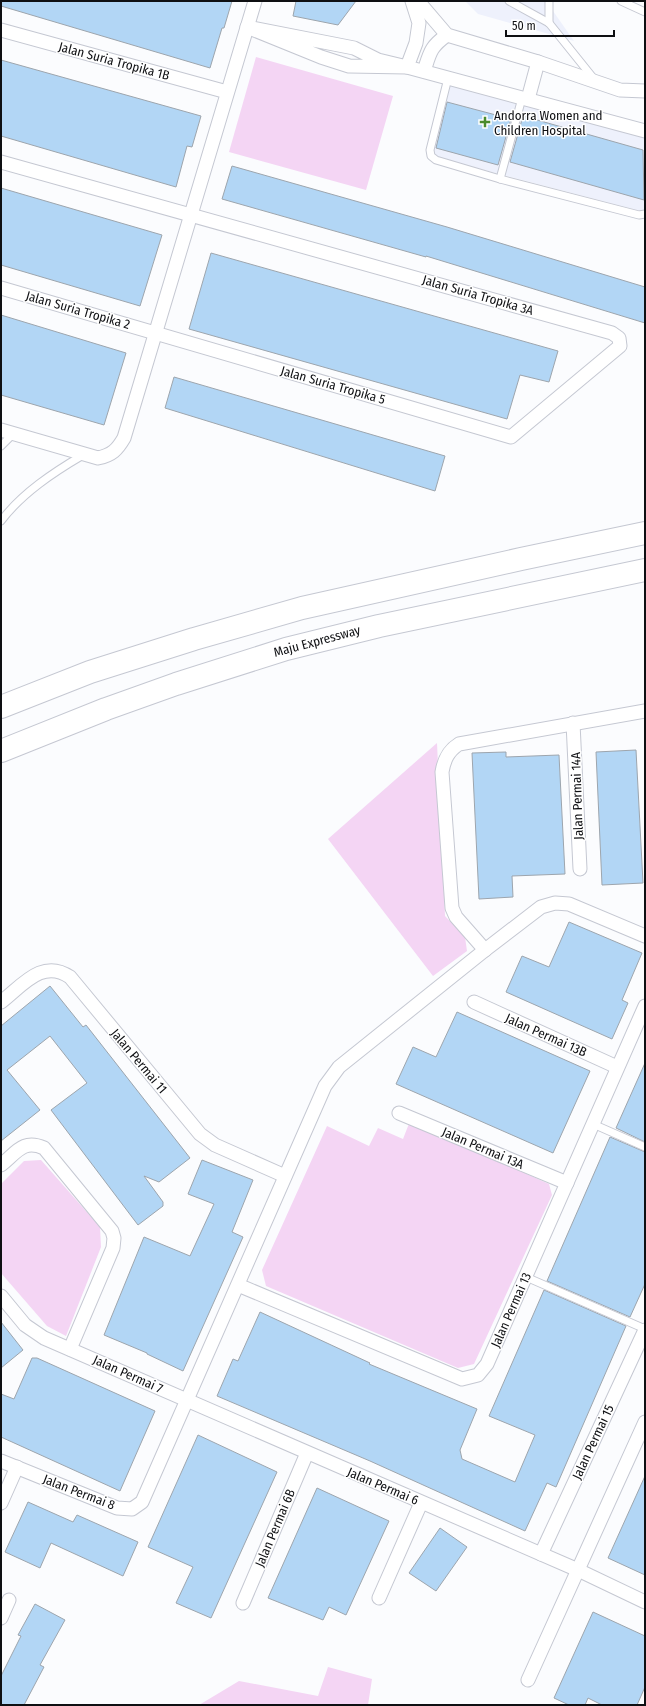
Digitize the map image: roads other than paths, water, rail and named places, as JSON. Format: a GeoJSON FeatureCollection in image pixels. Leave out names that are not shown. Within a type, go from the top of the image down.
{"type":"FeatureCollection","features":[{"type":"Feature","properties":{"kind":"highway"},"geometry":{"type":"LineString","coordinates":[[1,707],[90,672],[194,639],[302,608],[645,533]]}},
{"type":"Feature","properties":{"kind":"highway","name":"Maju Expressway"},"geometry":{"type":"LineString","coordinates":[[1,751],[106,709],[176,684],[286,648],[379,626],[645,570]]}},
{"type":"Feature","properties":{"kind":"street"},"geometry":{"type":"LineString","coordinates":[[7,432],[83,455],[98,458],[108,456],[118,449],[124,438],[255,1]]}},
{"type":"Feature","properties":{"kind":"street"},"geometry":{"type":"LineString","coordinates":[[407,67],[416,43],[420,2]]}},
{"type":"Feature","properties":{"kind":"street"},"geometry":{"type":"LineString","coordinates":[[420,2],[447,35],[538,62],[620,90],[645,91]]}},
{"type":"Feature","properties":{"kind":"street"},"geometry":{"type":"LineString","coordinates":[[247,27],[321,57],[349,66],[407,67]]}},
{"type":"Feature","properties":{"kind":"street"},"geometry":{"type":"LineString","coordinates":[[247,27],[354,48],[378,60],[645,131]]}},
{"type":"Feature","properties":{"kind":"street","name":"Jalan Suria Tropika 1B"},"geometry":{"type":"LineString","coordinates":[[1,30],[228,92]]}},
{"type":"Feature","properties":{"kind":"street"},"geometry":{"type":"LineString","coordinates":[[424,71],[430,52],[436,44],[447,35]]}},
{"type":"Feature","properties":{"kind":"street"},"geometry":{"type":"LineString","coordinates":[[525,98],[538,62]]}},
{"type":"Feature","properties":{"kind":"street"},"geometry":{"type":"LineString","coordinates":[[1,162],[191,215]]}},
{"type":"Feature","properties":{"kind":"street","name":"Jalan Suria Tropika 3A"},"geometry":{"type":"LineString","coordinates":[[191,215],[612,333],[619,338],[620,346],[511,437]]}},
{"type":"Feature","properties":{"kind":"street","name":"Jalan Suria Tropika 2"},"geometry":{"type":"LineString","coordinates":[[1,288],[156,333]]}},
{"type":"Feature","properties":{"kind":"street","name":"Jalan Suria Tropika 5"},"geometry":{"type":"LineString","coordinates":[[156,333],[511,437]]}},
{"type":"Feature","properties":{"kind":"street"},"geometry":{"type":"LineString","coordinates":[[485,950],[456,917],[452,908],[442,772],[444,763],[452,748],[459,744],[645,711]]}},
{"type":"Feature","properties":{"kind":"street","name":"Jalan Permai 14A"},"geometry":{"type":"LineString","coordinates":[[573,723],[580,869]]}},
{"type":"Feature","properties":{"kind":"street","name":"Jalan Permai 8"},"geometry":{"type":"LineString","coordinates":[[1,1461],[117,1508],[132,1509],[142,1502],[325,1086],[339,1067],[541,907],[555,903],[569,904],[645,936]]}},
{"type":"Feature","properties":{"kind":"street","name":"Jalan Permai 11"},"geometry":{"type":"LineString","coordinates":[[1,1002],[37,974],[45,970],[62,972],[70,977],[200,1134],[215,1145],[285,1176]]}},
{"type":"Feature","properties":{"kind":"street","name":"Jalan Permai 13B"},"geometry":{"type":"LineString","coordinates":[[474,1002],[617,1067]]}},
{"type":"Feature","properties":{"kind":"street","name":"Jalan Permai 13"},"geometry":{"type":"LineString","coordinates":[[238,1285],[462,1379],[478,1376],[487,1364],[645,1006]]}},
{"type":"Feature","properties":{"kind":"street","name":"Jalan Permai 13A"},"geometry":{"type":"LineString","coordinates":[[399,1113],[567,1183]]}},
{"type":"Feature","properties":{"kind":"street"},"geometry":{"type":"LineString","coordinates":[[1,1165],[25,1145],[34,1144],[44,1148],[112,1230],[114,1238],[113,1248],[70,1349]]}},
{"type":"Feature","properties":{"kind":"street","name":"Jalan Permai 7"},"geometry":{"type":"LineString","coordinates":[[1,1296],[25,1325],[44,1338],[187,1400]]}},
{"type":"Feature","properties":{"kind":"street","name":"Jalan Permai 15"},"geometry":{"type":"LineString","coordinates":[[541,1554],[645,1330]]}},
{"type":"Feature","properties":{"kind":"street","name":"Jalan Permai 6"},"geometry":{"type":"LineString","coordinates":[[187,1400],[578,1570],[645,1602]]}},
{"type":"Feature","properties":{"kind":"street"},"geometry":{"type":"LineString","coordinates":[[528,1680],[645,1422]]}},
{"type":"Feature","properties":{"kind":"street","name":"Jalan Permai 6B"},"geometry":{"type":"LineString","coordinates":[[243,1603],[307,1453]]}},
{"type":"Feature","properties":{"kind":"street"},"geometry":{"type":"LineString","coordinates":[[1,1503],[17,1467]]}},
{"type":"Feature","properties":{"kind":"street"},"geometry":{"type":"LineString","coordinates":[[379,1598],[421,1503]]}},
{"type":"Feature","properties":{"kind":"street"},"geometry":{"type":"LineString","coordinates":[[1,1618],[9,1600]]}},
{"type":"Feature","properties":{"kind":"lane"},"geometry":{"type":"LineString","coordinates":[[509,1],[549,23],[596,81]]}},
{"type":"Feature","properties":{"kind":"lane"},"geometry":{"type":"LineString","coordinates":[[548,1],[549,23]]}},
{"type":"Feature","properties":{"kind":"lane"},"geometry":{"type":"LineString","coordinates":[[621,1],[645,12]]}},
{"type":"Feature","properties":{"kind":"lane"},"geometry":{"type":"LineString","coordinates":[[448,78],[430,150],[431,156],[436,160],[500,180],[639,215],[645,214]]}},
{"type":"Feature","properties":{"kind":"lane"},"geometry":{"type":"LineString","coordinates":[[500,180],[525,98]]}},
{"type":"Feature","properties":{"kind":"lane"},"geometry":{"type":"LineString","coordinates":[[1,446],[7,432]]}},
{"type":"Feature","properties":{"kind":"lane"},"geometry":{"type":"LineString","coordinates":[[1,521],[25,496],[53,474],[83,455]]}},
{"type":"Feature","properties":{"kind":"lane"},"geometry":{"type":"LineString","coordinates":[[592,1124],[645,1147]]}},
{"type":"Feature","properties":{"kind":"lane"},"geometry":{"type":"LineString","coordinates":[[526,1277],[645,1330]]}},
{"type":"Feature","properties":{"kind":"place","name":"Andorra Women and Children Hospital"},"geometry":{"type":"Point","coordinates":[485,122]}}]}
